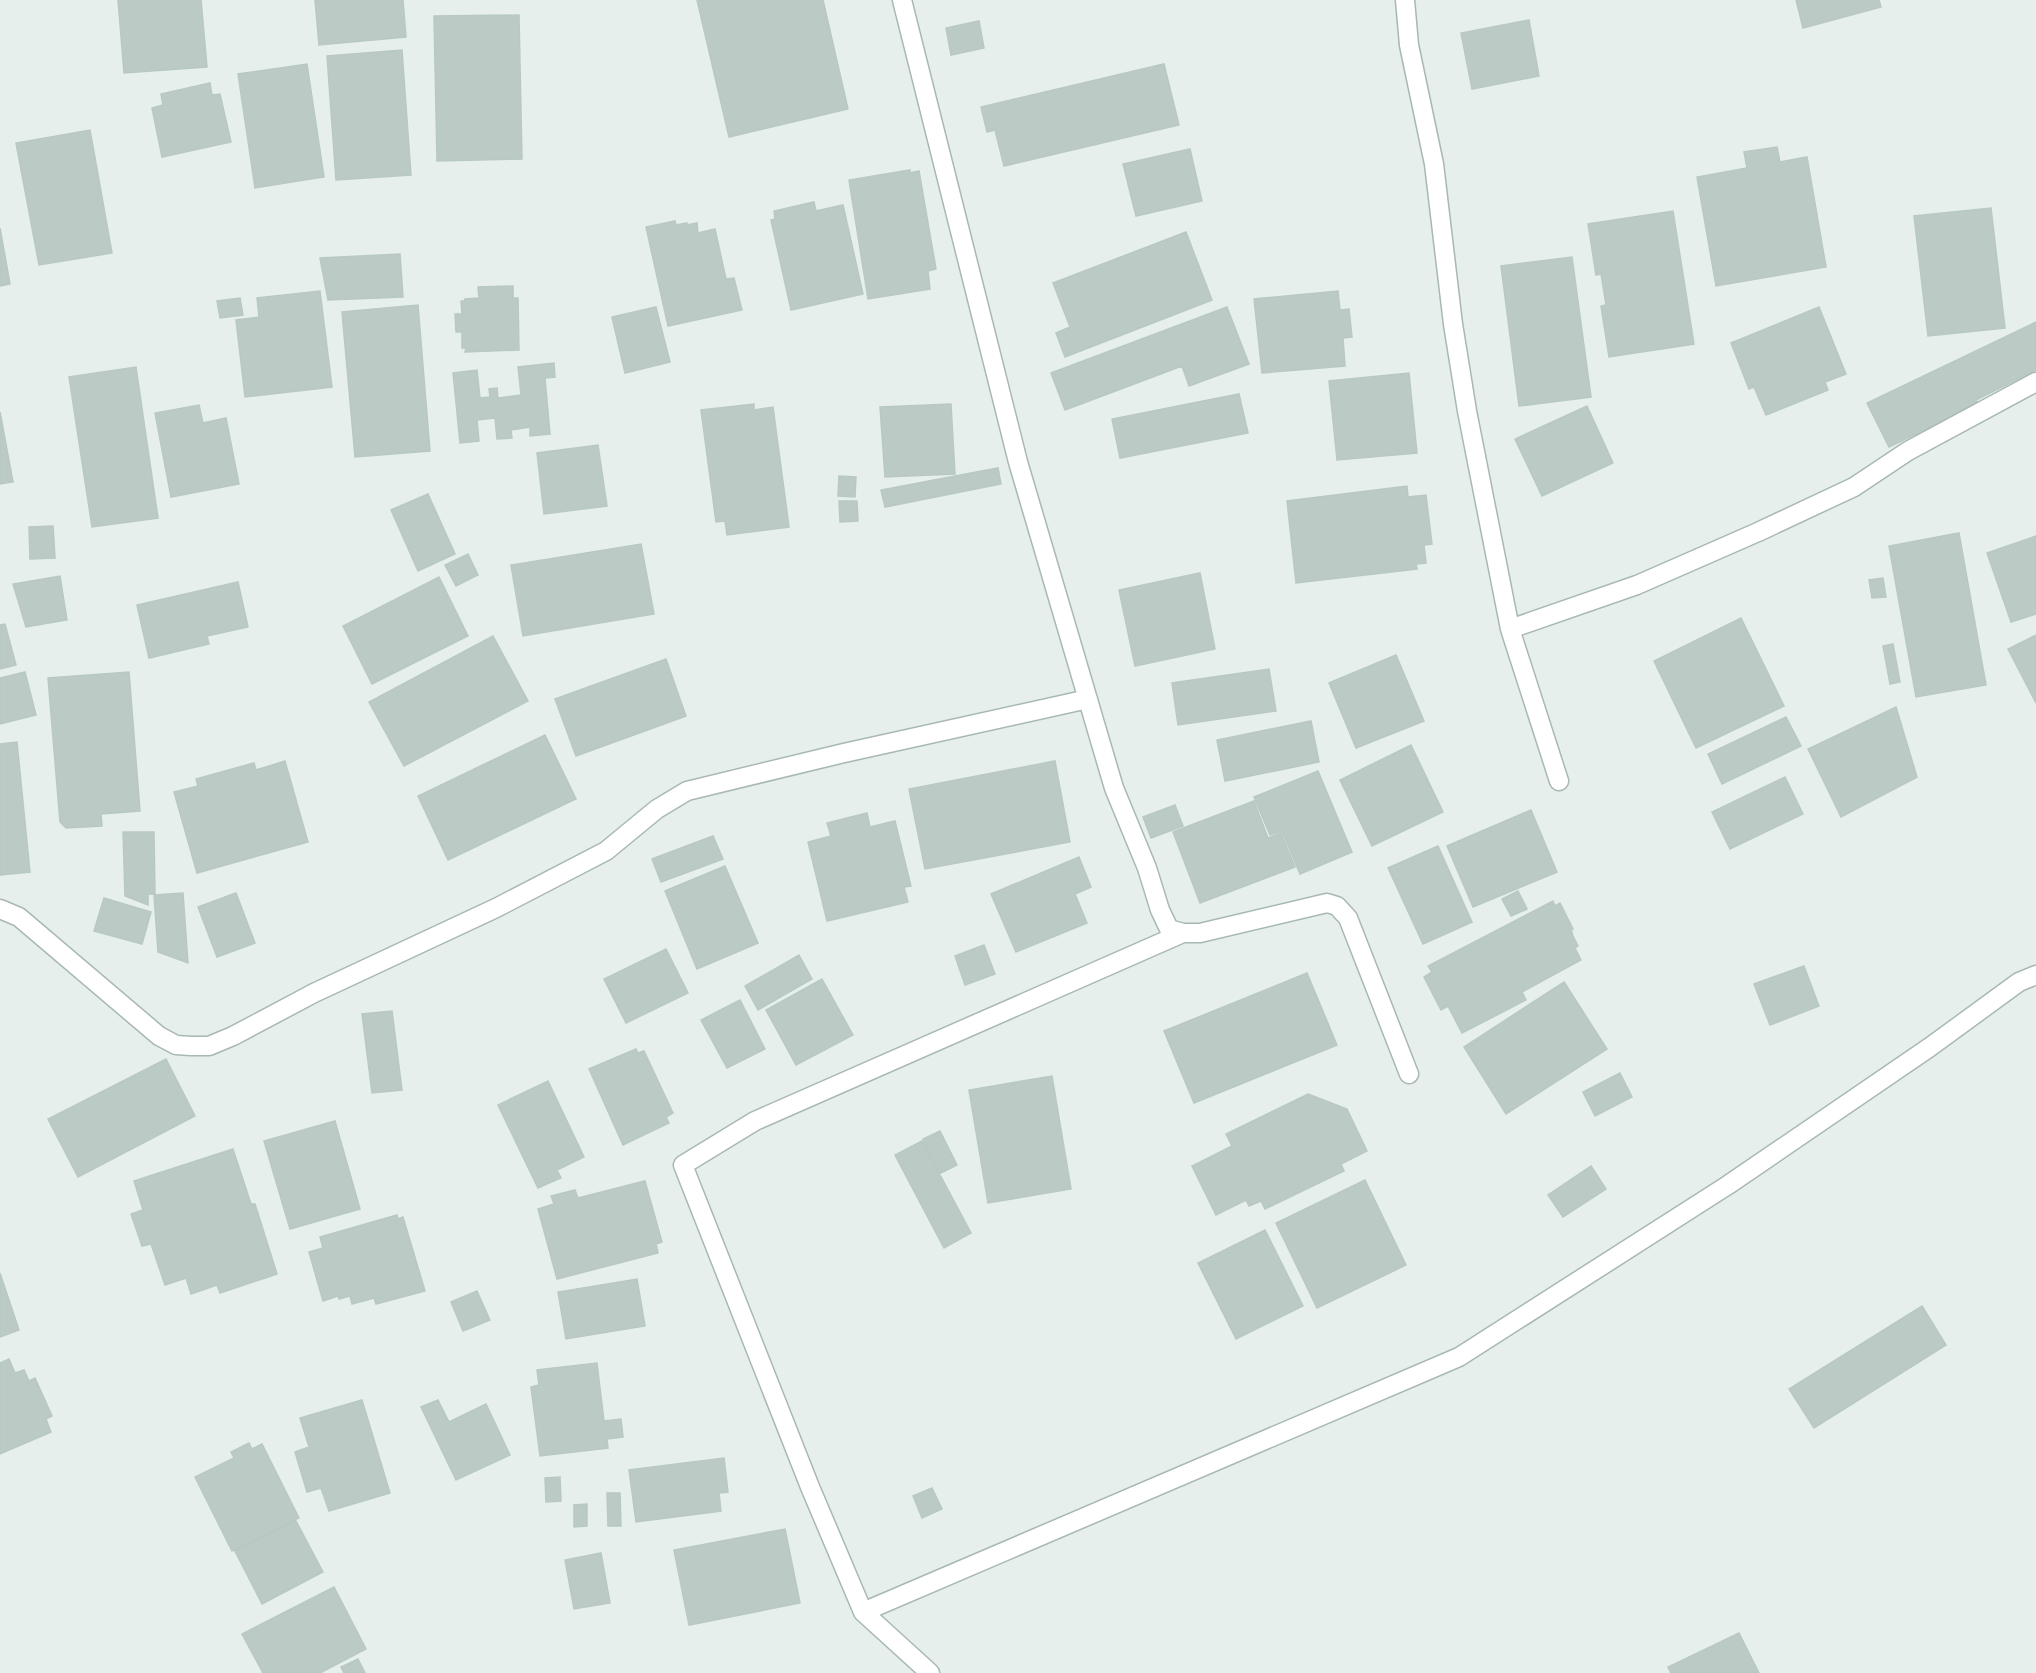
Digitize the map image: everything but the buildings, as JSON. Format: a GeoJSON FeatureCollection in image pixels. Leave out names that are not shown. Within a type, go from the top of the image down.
{"type":"FeatureCollection","features":[{"type":"Feature","properties":{"kind":"street"},"geometry":{"type":"LineString","coordinates":[[902,0],[1018,462],[1114,788],[1147,868],[1168,928],[1183,933],[1200,933],[1327,903],[1337,906],[1348,918],[1409,1074]]}},
{"type":"Feature","properties":{"kind":"street"},"geometry":{"type":"LineString","coordinates":[[1405,0],[1409,45],[1434,164],[1453,324],[1467,411],[1510,629],[1560,781]]}},
{"type":"Feature","properties":{"kind":"street"},"geometry":{"type":"LineString","coordinates":[[1510,629],[1637,585],[1854,487],[1908,451],[2036,382]]}},
{"type":"Feature","properties":{"kind":"street"},"geometry":{"type":"LineString","coordinates":[[0,909],[19,917],[159,1036],[176,1045],[210,1046],[315,993],[496,908],[606,851],[657,809],[687,791],[844,753],[1088,699]]}},
{"type":"Feature","properties":{"kind":"street"},"geometry":{"type":"LineString","coordinates":[[930,1673],[863,1612],[810,1487],[683,1165],[755,1121],[1183,933]]}},
{"type":"Feature","properties":{"kind":"street"},"geometry":{"type":"LineString","coordinates":[[863,1612],[1459,1357],[1728,1185],[1930,1047],[2019,982],[2036,975]]}}]}
